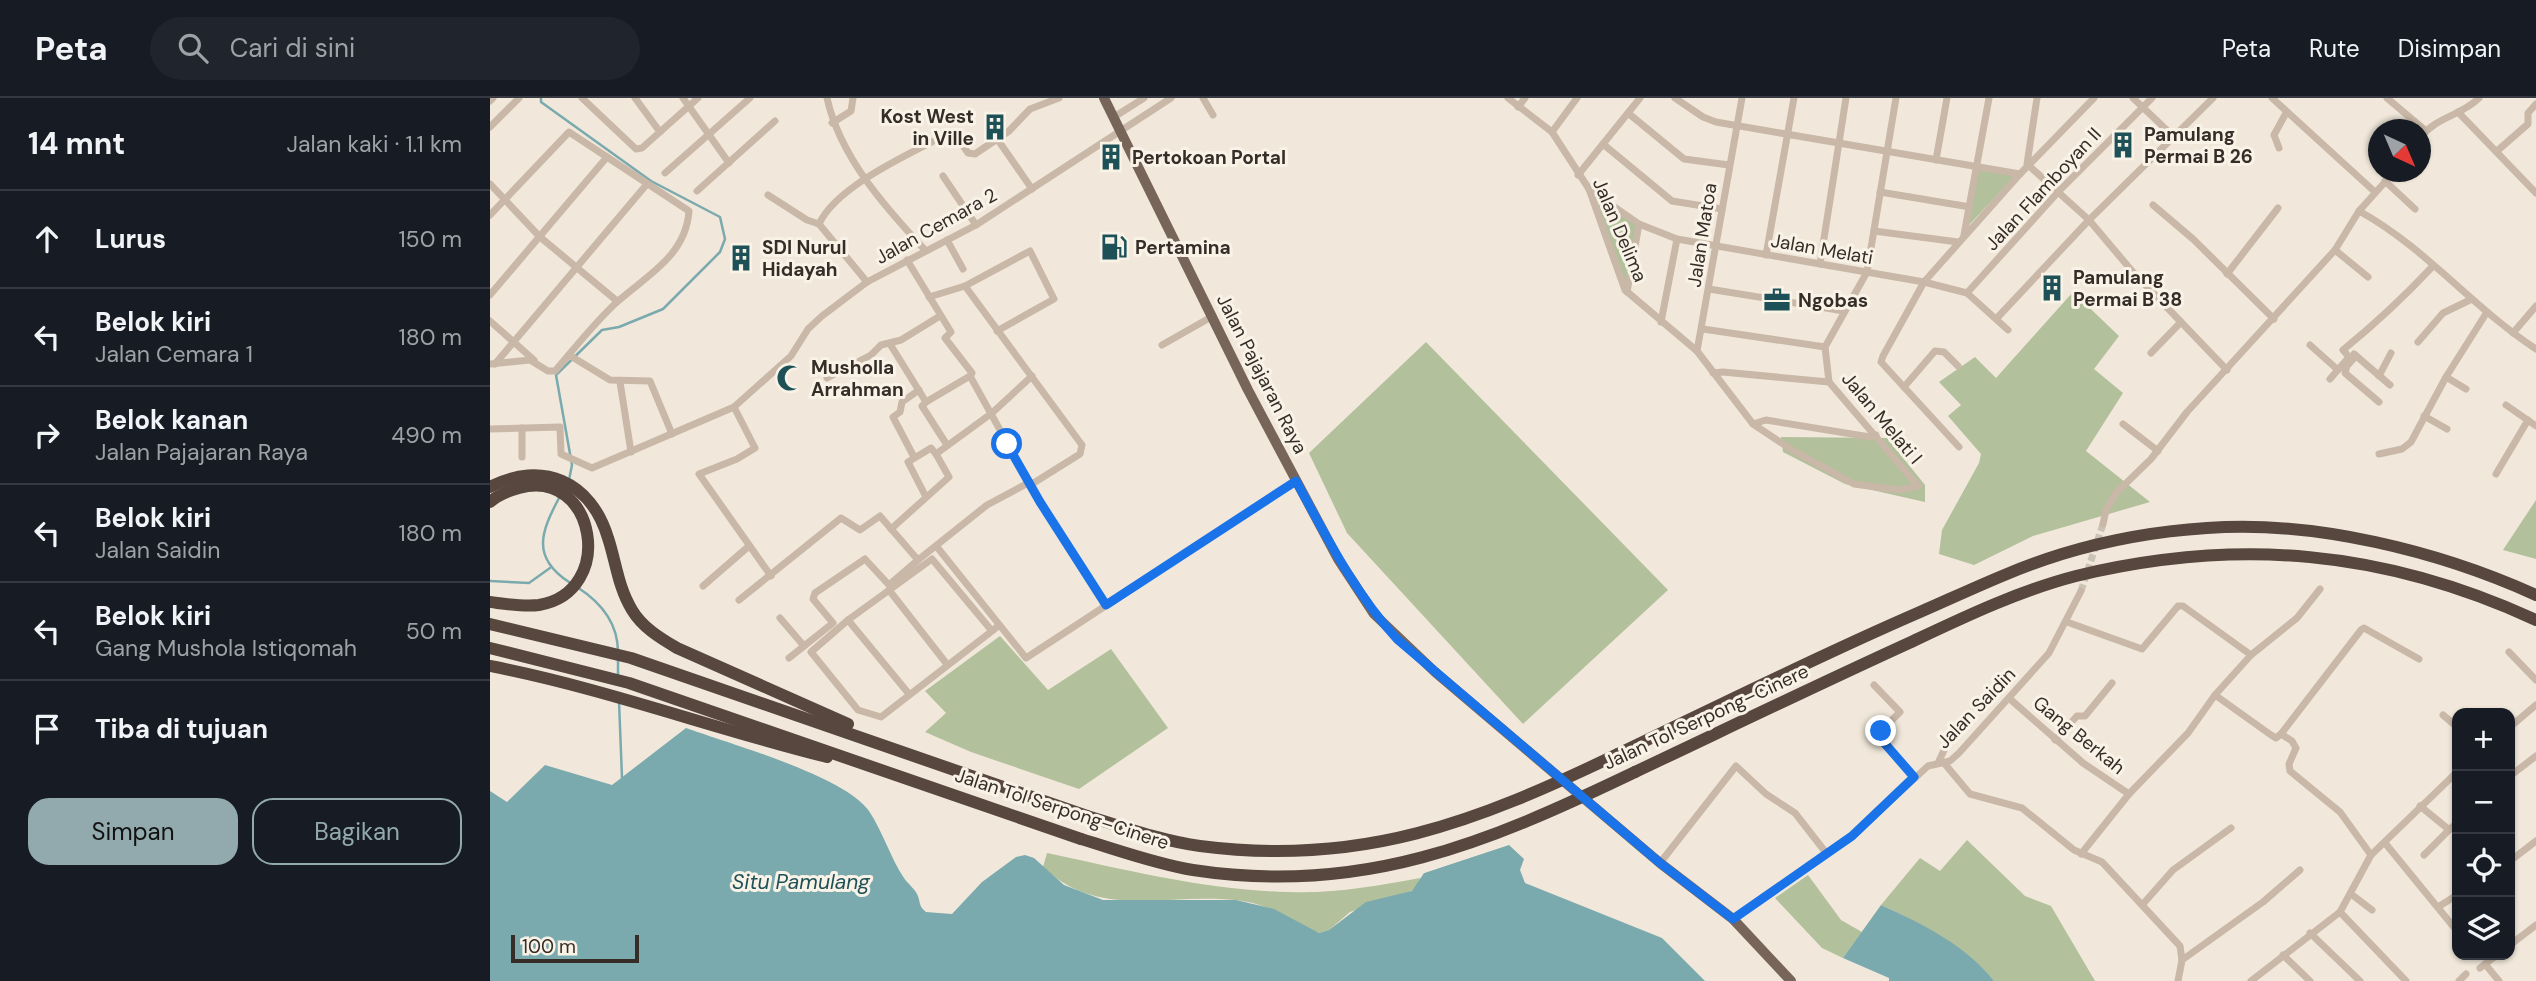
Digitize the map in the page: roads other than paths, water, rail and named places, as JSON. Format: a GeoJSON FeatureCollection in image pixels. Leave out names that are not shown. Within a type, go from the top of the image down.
{"type":"FeatureCollection","features":[{"type":"Feature","properties":{"kind":"highway"},"geometry":{"type":"LineString","coordinates":[[490,487],[509,477],[549,475],[581,493],[598,513],[608,537],[621,589],[633,612],[652,633],[708,663],[803,702],[902,750]]}},
{"type":"Feature","properties":{"kind":"highway"},"geometry":{"type":"LineString","coordinates":[[490,502],[528,485],[546,486],[574,504],[585,520],[590,540],[580,579],[568,591],[541,605],[490,602]]}},
{"type":"Feature","properties":{"kind":"highway","name":"Jalan Tol Serpong–Cinere"},"geometry":{"type":"LineString","coordinates":[[490,624],[631,658],[1087,816],[1198,845],[1263,851],[1373,845],[1473,818],[1618,754],[1871,633],[1973,589],[2061,554],[2143,536],[2209,527],[2290,530],[2352,538],[2442,559],[2536,595]]}},
{"type":"Feature","properties":{"kind":"highway","name":"Jalan Tol Serpong–Cinere"},"geometry":{"type":"LineString","coordinates":[[490,648],[629,683],[1081,839],[1191,870],[1256,877],[1378,869],[1482,841],[1982,610],[2074,577],[2150,561],[2213,555],[2292,554],[2366,562],[2433,579],[2536,620]]}},
{"type":"Feature","properties":{"kind":"highway"},"geometry":{"type":"LineString","coordinates":[[490,666],[600,692],[747,737],[899,775]]}},
{"type":"Feature","properties":{"kind":"main road","name":"Jalan Pajajaran Raya"},"geometry":{"type":"LineString","coordinates":[[1104,98],[1296,481],[1350,578],[1374,614],[1397,639],[1660,863],[1733,919],[1791,981]]}},
{"type":"Feature","properties":{"kind":"street"},"geometry":{"type":"LineString","coordinates":[[490,127],[519,98]]}},
{"type":"Feature","properties":{"kind":"street"},"geometry":{"type":"LineString","coordinates":[[582,98],[636,149],[642,148],[698,98]]}},
{"type":"Feature","properties":{"kind":"street"},"geometry":{"type":"LineString","coordinates":[[635,98],[660,132]]}},
{"type":"Feature","properties":{"kind":"street"},"geometry":{"type":"LineString","coordinates":[[683,98],[729,163]]}},
{"type":"Feature","properties":{"kind":"street"},"geometry":{"type":"LineString","coordinates":[[665,173],[750,98]]}},
{"type":"Feature","properties":{"kind":"street"},"geometry":{"type":"LineString","coordinates":[[827,98],[832,123],[866,179],[925,250]]}},
{"type":"Feature","properties":{"kind":"street"},"geometry":{"type":"LineString","coordinates":[[832,123],[851,111],[853,98]]}},
{"type":"Feature","properties":{"kind":"street"},"geometry":{"type":"LineString","coordinates":[[819,223],[824,213],[836,201],[866,179],[949,133],[957,137],[971,155],[998,139],[1030,109],[1059,98]]}},
{"type":"Feature","properties":{"kind":"street"},"geometry":{"type":"LineString","coordinates":[[1114,117],[1144,98]]}},
{"type":"Feature","properties":{"kind":"street","name":"Jalan Cemara 2"},"geometry":{"type":"LineString","coordinates":[[522,428],[560,427],[568,457],[592,468],[734,407],[791,356],[808,329],[867,282],[976,225],[1122,133],[1171,98]]}},
{"type":"Feature","properties":{"kind":"street"},"geometry":{"type":"LineString","coordinates":[[1203,98],[1213,115]]}},
{"type":"Feature","properties":{"kind":"street"},"geometry":{"type":"LineString","coordinates":[[1508,98],[1552,132],[1577,98]]}},
{"type":"Feature","properties":{"kind":"street"},"geometry":{"type":"LineString","coordinates":[[1518,107],[1525,98]]}},
{"type":"Feature","properties":{"kind":"street"},"geometry":{"type":"LineString","coordinates":[[1578,175],[1640,98]]}},
{"type":"Feature","properties":{"kind":"street"},"geometry":{"type":"LineString","coordinates":[[1675,98],[1708,120],[2020,174]]}},
{"type":"Feature","properties":{"kind":"street","name":"Jalan Matoa"},"geometry":{"type":"LineString","coordinates":[[1697,351],[1742,98]]}},
{"type":"Feature","properties":{"kind":"street"},"geometry":{"type":"LineString","coordinates":[[1766,255],[1794,98]]}},
{"type":"Feature","properties":{"kind":"street"},"geometry":{"type":"LineString","coordinates":[[1820,264],[1846,98]]}},
{"type":"Feature","properties":{"kind":"street"},"geometry":{"type":"LineString","coordinates":[[1703,329],[1825,347],[1867,272],[1896,98]]}},
{"type":"Feature","properties":{"kind":"street"},"geometry":{"type":"LineString","coordinates":[[1936,160],[1947,98]]}},
{"type":"Feature","properties":{"kind":"street"},"geometry":{"type":"LineString","coordinates":[[1961,239],[1970,207],[1989,98]]}},
{"type":"Feature","properties":{"kind":"street"},"geometry":{"type":"LineString","coordinates":[[2028,165],[2037,98]]}},
{"type":"Feature","properties":{"kind":"street"},"geometry":{"type":"LineString","coordinates":[[1959,447],[1881,362],[1924,282],[2084,102],[2094,98]]}},
{"type":"Feature","properties":{"kind":"street"},"geometry":{"type":"LineString","coordinates":[[2133,98],[2174,137]]}},
{"type":"Feature","properties":{"kind":"street","name":"Jalan Flamboyan II"},"geometry":{"type":"LineString","coordinates":[[1967,293],[2059,191],[2152,98]]}},
{"type":"Feature","properties":{"kind":"street"},"geometry":{"type":"LineString","coordinates":[[1997,318],[2089,220],[2213,98]]}},
{"type":"Feature","properties":{"kind":"street"},"geometry":{"type":"LineString","coordinates":[[2272,98],[2375,192]]}},
{"type":"Feature","properties":{"kind":"street"},"geometry":{"type":"LineString","coordinates":[[2387,98],[2412,119]]}},
{"type":"Feature","properties":{"kind":"street"},"geometry":{"type":"LineString","coordinates":[[2431,127],[2479,98]]}},
{"type":"Feature","properties":{"kind":"street"},"geometry":{"type":"LineString","coordinates":[[2497,151],[2528,124],[2528,113],[2536,104]]}},
{"type":"Feature","properties":{"kind":"street"},"geometry":{"type":"LineString","coordinates":[[2458,112],[2536,193]]}},
{"type":"Feature","properties":{"kind":"street"},"geometry":{"type":"LineString","coordinates":[[1628,113],[1684,159],[1729,165]]}},
{"type":"Feature","properties":{"kind":"street"},"geometry":{"type":"LineString","coordinates":[[2279,148],[2274,135],[2286,113]]}},
{"type":"Feature","properties":{"kind":"street"},"geometry":{"type":"LineString","coordinates":[[697,191],[775,121]]}},
{"type":"Feature","properties":{"kind":"street","name":"Jalan Delima"},"geometry":{"type":"LineString","coordinates":[[1552,132],[1589,189],[1627,292],[1697,351]]}},
{"type":"Feature","properties":{"kind":"street"},"geometry":{"type":"LineString","coordinates":[[490,215],[564,133],[573,133],[689,211],[688,223],[659,269],[617,302],[551,372],[490,321]]}},
{"type":"Feature","properties":{"kind":"street"},"geometry":{"type":"LineString","coordinates":[[998,139],[1032,189]]}},
{"type":"Feature","properties":{"kind":"street"},"geometry":{"type":"LineString","coordinates":[[1603,144],[1672,201],[1722,209]]}},
{"type":"Feature","properties":{"kind":"street"},"geometry":{"type":"LineString","coordinates":[[490,295],[607,157]]}},
{"type":"Feature","properties":{"kind":"street"},"geometry":{"type":"LineString","coordinates":[[2028,165],[2089,220],[2227,370]]}},
{"type":"Feature","properties":{"kind":"street"},"geometry":{"type":"LineString","coordinates":[[943,176],[976,225]]}},
{"type":"Feature","properties":{"kind":"street"},"geometry":{"type":"LineString","coordinates":[[2103,524],[2106,510],[2116,493],[2158,451],[2187,412],[2335,250],[2359,211],[2384,182]]}},
{"type":"Feature","properties":{"kind":"street"},"geometry":{"type":"LineString","coordinates":[[2386,182],[2415,209]]}},
{"type":"Feature","properties":{"kind":"street"},"geometry":{"type":"LineString","coordinates":[[490,184],[540,237],[617,302]]}},
{"type":"Feature","properties":{"kind":"street"},"geometry":{"type":"LineString","coordinates":[[493,364],[647,184]]}},
{"type":"Feature","properties":{"kind":"street","name":"Jalan Melati"},"geometry":{"type":"LineString","coordinates":[[1589,189],[1639,224],[1677,239],[1924,282],[1967,293]]}},
{"type":"Feature","properties":{"kind":"street"},"geometry":{"type":"LineString","coordinates":[[1880,192],[1970,207]]}},
{"type":"Feature","properties":{"kind":"street"},"geometry":{"type":"LineString","coordinates":[[768,195],[807,220],[819,223],[867,282]]}},
{"type":"Feature","properties":{"kind":"street"},"geometry":{"type":"LineString","coordinates":[[2153,205],[2193,239],[2274,319]]}},
{"type":"Feature","properties":{"kind":"street"},"geometry":{"type":"LineString","coordinates":[[2227,274],[2278,208]]}},
{"type":"Feature","properties":{"kind":"street"},"geometry":{"type":"LineString","coordinates":[[2359,211],[2391,229],[2470,300],[2536,349]]}},
{"type":"Feature","properties":{"kind":"street"},"geometry":{"type":"LineString","coordinates":[[1627,292],[1639,224]]}},
{"type":"Feature","properties":{"kind":"street"},"geometry":{"type":"LineString","coordinates":[[1874,231],[1961,239]]}},
{"type":"Feature","properties":{"kind":"street"},"geometry":{"type":"LineString","coordinates":[[1661,322],[1677,239]]}},
{"type":"Feature","properties":{"kind":"street"},"geometry":{"type":"LineString","coordinates":[[947,240],[963,269]]}},
{"type":"Feature","properties":{"kind":"street"},"geometry":{"type":"LineString","coordinates":[[2335,250],[2368,277]]}},
{"type":"Feature","properties":{"kind":"street"},"geometry":{"type":"LineString","coordinates":[[929,297],[965,286],[1027,251],[1032,253],[1054,299],[997,331]]}},
{"type":"Feature","properties":{"kind":"street"},"geometry":{"type":"LineString","coordinates":[[907,260],[951,332],[945,338],[972,373],[970,376],[1031,483],[1106,605]]}},
{"type":"Feature","properties":{"kind":"street"},"geometry":{"type":"LineString","coordinates":[[2330,379],[2349,357],[2343,351],[2365,329],[2390,312],[2433,267]]}},
{"type":"Feature","properties":{"kind":"street"},"geometry":{"type":"LineString","coordinates":[[789,658],[833,623],[813,599],[815,593],[865,559],[889,585],[987,505],[1080,454],[1083,447],[965,286]]}},
{"type":"Feature","properties":{"kind":"street"},"geometry":{"type":"LineString","coordinates":[[1709,289],[1844,311]]}},
{"type":"Feature","properties":{"kind":"street"},"geometry":{"type":"LineString","coordinates":[[1967,293],[2008,330]]}},
{"type":"Feature","properties":{"kind":"street"},"geometry":{"type":"LineString","coordinates":[[2418,342],[2443,313],[2470,300]]}},
{"type":"Feature","properties":{"kind":"street"},"geometry":{"type":"LineString","coordinates":[[2513,333],[2536,306]]}},
{"type":"Feature","properties":{"kind":"street"},"geometry":{"type":"LineString","coordinates":[[2379,454],[2408,445],[2487,312]]}},
{"type":"Feature","properties":{"kind":"street"},"geometry":{"type":"LineString","coordinates":[[827,378],[871,355],[881,345],[890,344],[940,316]]}},
{"type":"Feature","properties":{"kind":"street"},"geometry":{"type":"LineString","coordinates":[[1162,345],[1213,316]]}},
{"type":"Feature","properties":{"kind":"street"},"geometry":{"type":"LineString","coordinates":[[2151,353],[2181,322]]}},
{"type":"Feature","properties":{"kind":"street"},"geometry":{"type":"LineString","coordinates":[[890,344],[909,379],[926,402]]}},
{"type":"Feature","properties":{"kind":"street"},"geometry":{"type":"LineString","coordinates":[[2310,345],[2338,370]]}},
{"type":"Feature","properties":{"kind":"street"},"geometry":{"type":"LineString","coordinates":[[2348,346],[2390,385]]}},
{"type":"Feature","properties":{"kind":"street","name":"Jalan Melati I"},"geometry":{"type":"LineString","coordinates":[[1697,351],[1753,424],[1845,481],[1899,490],[1917,488],[1918,484],[1829,382],[1825,347]]}},
{"type":"Feature","properties":{"kind":"street"},"geometry":{"type":"LineString","coordinates":[[1904,387],[1935,351],[1941,350],[1958,366]]}},
{"type":"Feature","properties":{"kind":"street"},"geometry":{"type":"LineString","coordinates":[[2379,376],[2391,353]]}},
{"type":"Feature","properties":{"kind":"street"},"geometry":{"type":"LineString","coordinates":[[569,355],[610,380],[650,381],[672,434]]}},
{"type":"Feature","properties":{"kind":"street"},"geometry":{"type":"LineString","coordinates":[[2356,356],[2347,366],[2345,373],[2379,402]]}},
{"type":"Feature","properties":{"kind":"street"},"geometry":{"type":"LineString","coordinates":[[493,364],[534,360]]}},
{"type":"Feature","properties":{"kind":"street"},"geometry":{"type":"LineString","coordinates":[[1713,373],[1829,382]]}},
{"type":"Feature","properties":{"kind":"street"},"geometry":{"type":"LineString","coordinates":[[947,445],[922,406],[970,376]]}},
{"type":"Feature","properties":{"kind":"street"},"geometry":{"type":"LineString","coordinates":[[936,454],[992,414],[1032,376]]}},
{"type":"Feature","properties":{"kind":"street"},"geometry":{"type":"LineString","coordinates":[[2446,377],[2466,389]]}},
{"type":"Feature","properties":{"kind":"street"},"geometry":{"type":"LineString","coordinates":[[621,382],[631,452]]}},
{"type":"Feature","properties":{"kind":"street"},"geometry":{"type":"LineString","coordinates":[[915,457],[893,417],[900,412],[902,401],[919,390]]}},
{"type":"Feature","properties":{"kind":"street"},"geometry":{"type":"LineString","coordinates":[[2506,405],[2536,426]]}},
{"type":"Feature","properties":{"kind":"street"},"geometry":{"type":"LineString","coordinates":[[734,407],[755,448],[737,459],[699,474],[771,576]]}},
{"type":"Feature","properties":{"kind":"street"},"geometry":{"type":"LineString","coordinates":[[2424,416],[2447,429]]}},
{"type":"Feature","properties":{"kind":"street"},"geometry":{"type":"LineString","coordinates":[[1753,424],[1766,420],[1870,437],[1876,435]]}},
{"type":"Feature","properties":{"kind":"street"},"geometry":{"type":"LineString","coordinates":[[2496,474],[2528,420]]}},
{"type":"Feature","properties":{"kind":"street"},"geometry":{"type":"LineString","coordinates":[[2123,424],[2158,451]]}},
{"type":"Feature","properties":{"kind":"street"},"geometry":{"type":"LineString","coordinates":[[490,429],[522,428],[522,457]]}},
{"type":"Feature","properties":{"kind":"street"},"geometry":{"type":"LineString","coordinates":[[891,529],[950,476],[931,448],[908,464],[926,497]]}},
{"type":"Feature","properties":{"kind":"street"},"geometry":{"type":"LineString","coordinates":[[995,629],[946,663],[881,717],[858,710],[811,656],[813,648],[929,559],[935,560],[995,629],[1026,658],[1296,481]]}},
{"type":"Feature","properties":{"kind":"street"},"geometry":{"type":"LineString","coordinates":[[738,600],[843,518],[860,530],[878,515],[918,560]]}},
{"type":"Feature","properties":{"kind":"street"},"geometry":{"type":"LineString","coordinates":[[703,586],[749,546]]}},
{"type":"Feature","properties":{"kind":"street"},"geometry":{"type":"LineString","coordinates":[[937,547],[995,629]]}},
{"type":"Feature","properties":{"kind":"street"},"geometry":{"type":"LineString","coordinates":[[2081,854],[2129,794],[2188,733],[2215,695],[2251,655],[2297,618],[2320,589]]}},
{"type":"Feature","properties":{"kind":"street"},"geometry":{"type":"LineString","coordinates":[[889,590],[946,663]]}},
{"type":"Feature","properties":{"kind":"street","name":"Jalan Saidin"},"geometry":{"type":"LineString","coordinates":[[1733,919],[1852,836],[1914,777],[1959,753],[2049,653],[2081,591]]}},
{"type":"Feature","properties":{"kind":"street"},"geometry":{"type":"LineString","coordinates":[[2067,622],[2142,649],[2178,606],[2183,606],[2251,655]]}},
{"type":"Feature","properties":{"kind":"street"},"geometry":{"type":"LineString","coordinates":[[780,618],[804,646]]}},
{"type":"Feature","properties":{"kind":"street"},"geometry":{"type":"LineString","coordinates":[[848,620],[909,694]]}},
{"type":"Feature","properties":{"kind":"street"},"geometry":{"type":"LineString","coordinates":[[2215,695],[2276,737],[2361,629],[2364,628],[2419,659]]}},
{"type":"Feature","properties":{"kind":"street"},"geometry":{"type":"LineString","coordinates":[[2509,652],[2536,680]]}},
{"type":"Feature","properties":{"kind":"street"},"geometry":{"type":"LineString","coordinates":[[2055,740],[2077,716],[2085,716],[2112,683]]}},
{"type":"Feature","properties":{"kind":"street"},"geometry":{"type":"LineString","coordinates":[[1874,685],[1900,713],[1883,729],[1880,738],[1914,777]]}},
{"type":"Feature","properties":{"kind":"street","name":"Gang Berkah"},"geometry":{"type":"LineString","coordinates":[[2010,699],[2055,740],[2129,794]]}},
{"type":"Feature","properties":{"kind":"street"},"geometry":{"type":"LineString","coordinates":[[2515,723],[2536,705]]}},
{"type":"Feature","properties":{"kind":"street"},"geometry":{"type":"LineString","coordinates":[[2444,715],[2452,722]]}},
{"type":"Feature","properties":{"kind":"street"},"geometry":{"type":"LineString","coordinates":[[2281,734],[2292,741],[2296,748],[2289,764],[2290,771],[2340,812],[2371,855]]}},
{"type":"Feature","properties":{"kind":"street"},"geometry":{"type":"LineString","coordinates":[[1945,748],[1941,762],[1970,794],[2022,808],[2081,854],[2102,862],[2180,946],[2182,960]]}},
{"type":"Feature","properties":{"kind":"street"},"geometry":{"type":"LineString","coordinates":[[2515,772],[2536,756]]}},
{"type":"Feature","properties":{"kind":"street"},"geometry":{"type":"LineString","coordinates":[[1660,863],[1736,766],[1766,794],[1795,813],[1827,854]]}},
{"type":"Feature","properties":{"kind":"street"},"geometry":{"type":"LineString","coordinates":[[2252,981],[2340,912],[2371,855],[2452,777]]}},
{"type":"Feature","properties":{"kind":"street"},"geometry":{"type":"LineString","coordinates":[[2420,806],[2450,829],[2424,855]]}},
{"type":"Feature","properties":{"kind":"street"},"geometry":{"type":"LineString","coordinates":[[2143,904],[2162,880],[2231,828]]}},
{"type":"Feature","properties":{"kind":"street"},"geometry":{"type":"LineString","coordinates":[[2515,857],[2536,841]]}},
{"type":"Feature","properties":{"kind":"street"},"geometry":{"type":"LineString","coordinates":[[2385,843],[2452,925]]}},
{"type":"Feature","properties":{"kind":"street"},"geometry":{"type":"LineString","coordinates":[[2178,981],[2178,967],[2182,960],[2263,902],[2300,870]]}},
{"type":"Feature","properties":{"kind":"street"},"geometry":{"type":"LineString","coordinates":[[2351,894],[2372,911]]}},
{"type":"Feature","properties":{"kind":"street"},"geometry":{"type":"LineString","coordinates":[[2438,907],[2454,897]]}},
{"type":"Feature","properties":{"kind":"street"},"geometry":{"type":"LineString","coordinates":[[2340,912],[2406,981]]}},
{"type":"Feature","properties":{"kind":"street"},"geometry":{"type":"LineString","coordinates":[[2515,941],[2535,926]]}},
{"type":"Feature","properties":{"kind":"street"},"geometry":{"type":"LineString","coordinates":[[2310,933],[2360,981]]}},
{"type":"Feature","properties":{"kind":"street"},"geometry":{"type":"LineString","coordinates":[[2283,955],[2310,981]]}},
{"type":"Feature","properties":{"kind":"street"},"geometry":{"type":"LineString","coordinates":[[2490,960],[2482,966],[2499,981]]}},
{"type":"Feature","properties":{"kind":"street"},"geometry":{"type":"LineString","coordinates":[[2260,974],[2267,981]]}},
{"type":"Feature","properties":{"kind":"street"},"geometry":{"type":"LineString","coordinates":[[2459,981],[2466,974]]}},
{"type":"Feature","properties":{"kind":"water","name":"Situ Pamulang"},"geometry":{"type":"Polygon","coordinates":[[[686,728],[785,762],[856,798],[874,819],[899,870],[916,892],[926,912],[952,914],[982,882],[1016,857],[1025,855],[1034,858],[1064,885],[1103,900],[1236,900],[1274,909],[1319,933],[1329,930],[1366,902],[1412,891],[1424,873],[1509,845],[1524,859],[1520,870],[1525,883],[1662,938],[1705,981],[490,981],[490,791],[507,802],[545,765],[612,785],[686,728]]]}},
{"type":"Feature","properties":{"kind":"water"},"geometry":{"type":"Polygon","coordinates":[[[1881,905],[1957,946],[1994,981],[1889,981],[1889,978],[1843,958],[1881,905]]]}},
{"type":"Feature","properties":{"kind":"waterway"},"geometry":{"type":"LineString","coordinates":[[541,98],[541,102],[651,181],[720,217],[725,239],[720,252],[663,309],[619,327],[602,330],[556,375],[572,465],[569,480]]}},
{"type":"Feature","properties":{"kind":"waterway"},"geometry":{"type":"LineString","coordinates":[[559,498],[544,533],[544,553],[557,573],[569,582]]}},
{"type":"Feature","properties":{"kind":"waterway"},"geometry":{"type":"LineString","coordinates":[[490,581],[529,583],[550,568]]}},
{"type":"Feature","properties":{"kind":"waterway"},"geometry":{"type":"LineString","coordinates":[[577,587],[607,615],[615,632],[618,652]]}},
{"type":"Feature","properties":{"kind":"waterway"},"geometry":{"type":"LineString","coordinates":[[618,659],[618,677]]}},
{"type":"Feature","properties":{"kind":"waterway"},"geometry":{"type":"LineString","coordinates":[[619,701],[622,778]]}},
{"type":"Feature","properties":{"kind":"tunnel"},"geometry":{"type":"LineString","coordinates":[[2081,591],[2103,524]]}},
{"type":"Feature","properties":{"kind":"place","name":"Kost West in Ville"},"geometry":{"type":"Point","coordinates":[995,127]}},
{"type":"Feature","properties":{"kind":"place","name":"Pamulang Permai B 26"},"geometry":{"type":"Point","coordinates":[2123,145]}},
{"type":"Feature","properties":{"kind":"place","name":"Pertokoan Portal"},"geometry":{"type":"Point","coordinates":[1111,157]}},
{"type":"Feature","properties":{"kind":"place","name":"Pertamina"},"geometry":{"type":"Point","coordinates":[1114,247]}},
{"type":"Feature","properties":{"kind":"place","name":"SDI Nurul Hidayah"},"geometry":{"type":"Point","coordinates":[741,258]}},
{"type":"Feature","properties":{"kind":"place","name":"Pamulang Permai B 38"},"geometry":{"type":"Point","coordinates":[2052,288]}},
{"type":"Feature","properties":{"kind":"place","name":"Ngobas"},"geometry":{"type":"Point","coordinates":[1777,300]}},
{"type":"Feature","properties":{"kind":"place","name":"Musholla Arrahman"},"geometry":{"type":"Point","coordinates":[790,378]}}]}
